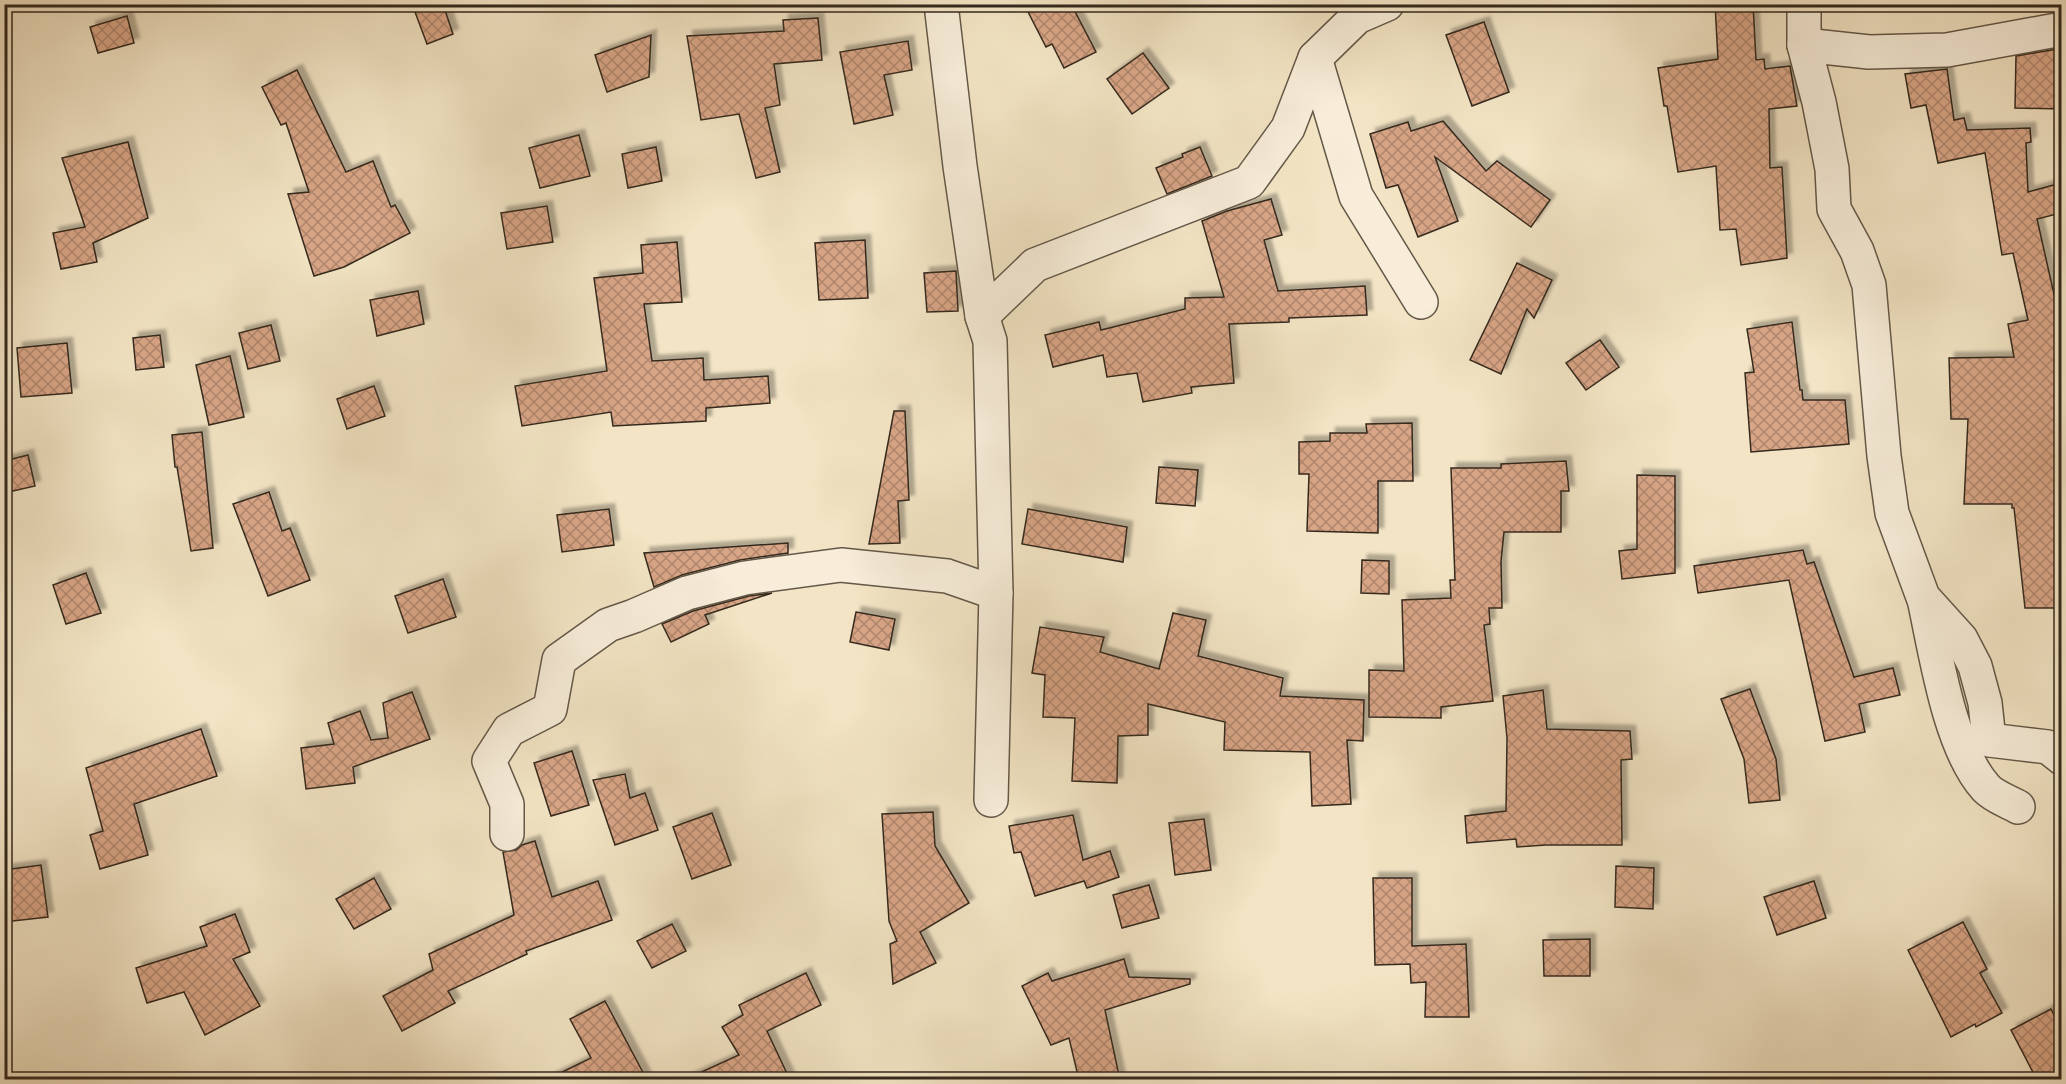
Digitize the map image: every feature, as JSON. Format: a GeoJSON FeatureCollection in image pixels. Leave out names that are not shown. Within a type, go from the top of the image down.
{"type":"FeatureCollection","features":[{"type":"Feature","properties":{"kind":"street"},"geometry":{"type":"LineString","coordinates":[[941,4],[959,155],[982,316],[990,341],[996,593],[991,800]]}},
{"type":"Feature","properties":{"kind":"street"},"geometry":{"type":"LineString","coordinates":[[982,316],[1035,265],[1249,182],[1288,128],[1315,57],[1357,17],[1388,4]]}},
{"type":"Feature","properties":{"kind":"street"},"geometry":{"type":"LineString","coordinates":[[1804,4],[1804,45],[1819,102],[1832,169],[1834,209],[1857,251],[1869,285],[1884,456],[1892,513],[1923,597],[1942,681],[1961,748],[1987,790],[2018,807]]}},
{"type":"Feature","properties":{"kind":"street"},"geometry":{"type":"LineString","coordinates":[[1804,45],[1869,52],[1947,50],[2061,29]]}},
{"type":"Feature","properties":{"kind":"street"},"geometry":{"type":"LineString","coordinates":[[1315,57],[1356,196],[1421,302]]}},
{"type":"Feature","properties":{"kind":"street"},"geometry":{"type":"LineString","coordinates":[[507,834],[507,804],[489,761],[509,730],[550,709],[559,660],[608,625],[687,593],[745,578],[841,566],[947,576],[996,593]]}},
{"type":"Feature","properties":{"kind":"street"},"geometry":{"type":"LineString","coordinates":[[1923,597],[1962,639],[1974,666],[1985,703],[1989,740],[2048,747],[2061,758]]}},
{"type":"Feature","properties":{"kind":"building"},"geometry":{"type":"Polygon","coordinates":[[[443,4],[453,34],[427,44],[415,12],[443,4]]]}},
{"type":"Feature","properties":{"kind":"building"},"geometry":{"type":"Polygon","coordinates":[[[1024,4],[1071,4],[1096,52],[1064,68],[1052,44],[1046,47],[1024,4]]]}},
{"type":"Feature","properties":{"kind":"building"},"geometry":{"type":"Polygon","coordinates":[[[1715,4],[1753,4],[1756,60],[1764,59],[1765,69],[1790,66],[1797,106],[1769,109],[1770,168],[1782,167],[1787,258],[1741,265],[1736,229],[1720,230],[1716,166],[1678,172],[1658,68],[1718,59],[1715,4]]]}},
{"type":"Feature","properties":{"kind":"building"},"geometry":{"type":"Polygon","coordinates":[[[127,16],[134,43],[98,53],[90,27],[127,16]]]}},
{"type":"Feature","properties":{"kind":"building"},"geometry":{"type":"Polygon","coordinates":[[[818,18],[822,60],[774,64],[780,105],[765,108],[780,172],[756,178],[739,114],[701,120],[687,36],[784,31],[783,20],[818,18]]]}},
{"type":"Feature","properties":{"kind":"building"},"geometry":{"type":"Polygon","coordinates":[[[1484,22],[1509,92],[1472,106],[1446,35],[1484,22]]]}},
{"type":"Feature","properties":{"kind":"building"},"geometry":{"type":"Polygon","coordinates":[[[651,35],[649,77],[607,92],[595,55],[651,35]]]}},
{"type":"Feature","properties":{"kind":"building"},"geometry":{"type":"Polygon","coordinates":[[[908,41],[912,70],[884,75],[893,115],[854,124],[840,52],[908,41]]]}},
{"type":"Feature","properties":{"kind":"building"},"geometry":{"type":"Polygon","coordinates":[[[2061,49],[2061,109],[2015,108],[2016,56],[2061,49]]]}},
{"type":"Feature","properties":{"kind":"building"},"geometry":{"type":"Polygon","coordinates":[[[1143,53],[1169,88],[1132,114],[1107,79],[1143,53]]]}},
{"type":"Feature","properties":{"kind":"building"},"geometry":{"type":"Polygon","coordinates":[[[1947,69],[1954,120],[1964,118],[1967,130],[2030,128],[2031,142],[2026,143],[2028,192],[2061,183],[2061,213],[2037,219],[2061,325],[2061,608],[2025,608],[2012,504],[1964,504],[1968,419],[1951,419],[1949,358],[2014,357],[2008,324],[2028,320],[2013,253],[2002,255],[1985,153],[1938,163],[1926,105],[1911,108],[1905,74],[1947,69]]]}},
{"type":"Feature","properties":{"kind":"building"},"geometry":{"type":"Polygon","coordinates":[[[297,70],[346,172],[373,161],[391,207],[395,205],[410,233],[344,267],[314,276],[288,194],[309,192],[286,123],[281,125],[262,87],[297,70]]]}},
{"type":"Feature","properties":{"kind":"building"},"geometry":{"type":"Polygon","coordinates":[[[1443,121],[1486,171],[1497,161],[1550,200],[1531,227],[1435,157],[1458,221],[1418,237],[1398,185],[1386,188],[1370,134],[1408,122],[1411,131],[1443,121]]]}},
{"type":"Feature","properties":{"kind":"building"},"geometry":{"type":"Polygon","coordinates":[[[579,135],[590,176],[540,188],[529,148],[579,135]]]}},
{"type":"Feature","properties":{"kind":"building"},"geometry":{"type":"Polygon","coordinates":[[[128,142],[148,218],[93,243],[97,262],[61,269],[53,233],[85,227],[62,158],[128,142]]]}},
{"type":"Feature","properties":{"kind":"building"},"geometry":{"type":"Polygon","coordinates":[[[656,147],[662,181],[628,188],[622,154],[656,147]]]}},
{"type":"Feature","properties":{"kind":"building"},"geometry":{"type":"Polygon","coordinates":[[[1200,147],[1212,176],[1167,194],[1156,168],[1200,147]]]}},
{"type":"Feature","properties":{"kind":"building"},"geometry":{"type":"Polygon","coordinates":[[[1271,199],[1282,235],[1264,240],[1278,291],[1365,286],[1367,315],[1289,318],[1289,322],[1229,324],[1234,383],[1191,387],[1192,393],[1143,402],[1137,373],[1107,377],[1103,355],[1053,367],[1045,335],[1099,322],[1101,330],[1185,309],[1185,298],[1224,297],[1202,221],[1227,211],[1271,199]]]}},
{"type":"Feature","properties":{"kind":"building"},"geometry":{"type":"Polygon","coordinates":[[[547,206],[553,242],[507,249],[501,213],[547,206]]]}},
{"type":"Feature","properties":{"kind":"building"},"geometry":{"type":"Polygon","coordinates":[[[865,240],[868,298],[819,300],[815,243],[865,240]]]}},
{"type":"Feature","properties":{"kind":"building"},"geometry":{"type":"Polygon","coordinates":[[[677,242],[682,302],[644,304],[652,361],[703,358],[704,380],[768,376],[770,403],[706,408],[706,421],[613,426],[611,412],[522,426],[515,386],[607,371],[594,278],[643,273],[641,245],[677,242]]]}},
{"type":"Feature","properties":{"kind":"building"},"geometry":{"type":"Polygon","coordinates":[[[1517,263],[1552,280],[1534,318],[1527,309],[1501,374],[1470,360],[1517,263]]]}},
{"type":"Feature","properties":{"kind":"building"},"geometry":{"type":"Polygon","coordinates":[[[956,271],[958,311],[927,312],[924,273],[956,271]]]}},
{"type":"Feature","properties":{"kind":"building"},"geometry":{"type":"Polygon","coordinates":[[[418,291],[424,324],[377,336],[370,300],[418,291]]]}},
{"type":"Feature","properties":{"kind":"building"},"geometry":{"type":"Polygon","coordinates":[[[1792,322],[1803,400],[1845,400],[1849,444],[1751,452],[1745,373],[1754,372],[1747,329],[1792,322]]]}},
{"type":"Feature","properties":{"kind":"building"},"geometry":{"type":"Polygon","coordinates":[[[271,325],[280,361],[248,369],[239,333],[271,325]]]}},
{"type":"Feature","properties":{"kind":"building"},"geometry":{"type":"Polygon","coordinates":[[[160,335],[164,367],[136,370],[133,338],[160,335]]]}},
{"type":"Feature","properties":{"kind":"building"},"geometry":{"type":"Polygon","coordinates":[[[1600,340],[1619,367],[1586,390],[1566,363],[1600,340]]]}},
{"type":"Feature","properties":{"kind":"building"},"geometry":{"type":"Polygon","coordinates":[[[67,343],[72,393],[21,397],[17,348],[67,343]]]}},
{"type":"Feature","properties":{"kind":"building"},"geometry":{"type":"Polygon","coordinates":[[[230,356],[244,417],[209,425],[196,365],[230,356]]]}},
{"type":"Feature","properties":{"kind":"building"},"geometry":{"type":"Polygon","coordinates":[[[374,386],[385,416],[347,429],[337,399],[374,386]]]}},
{"type":"Feature","properties":{"kind":"building"},"geometry":{"type":"Polygon","coordinates":[[[894,411],[905,411],[909,500],[898,501],[900,543],[869,544],[894,411]]]}},
{"type":"Feature","properties":{"kind":"building"},"geometry":{"type":"Polygon","coordinates":[[[1412,423],[1413,481],[1378,481],[1378,533],[1307,531],[1309,474],[1299,474],[1299,442],[1330,441],[1330,433],[1367,433],[1366,424],[1412,423]]]}},
{"type":"Feature","properties":{"kind":"building"},"geometry":{"type":"Polygon","coordinates":[[[202,432],[213,548],[191,551],[177,467],[175,467],[172,435],[202,432]]]}},
{"type":"Feature","properties":{"kind":"building"},"geometry":{"type":"Polygon","coordinates":[[[28,455],[35,486],[4,493],[4,461],[28,455]]]}},
{"type":"Feature","properties":{"kind":"building"},"geometry":{"type":"Polygon","coordinates":[[[1566,461],[1569,491],[1561,491],[1561,532],[1504,532],[1501,561],[1502,608],[1489,608],[1490,624],[1484,625],[1493,701],[1441,707],[1441,718],[1369,717],[1369,670],[1404,671],[1402,600],[1451,598],[1450,580],[1455,580],[1451,468],[1501,468],[1501,464],[1566,461]]]}},
{"type":"Feature","properties":{"kind":"building"},"geometry":{"type":"Polygon","coordinates":[[[1159,467],[1198,470],[1195,506],[1156,503],[1159,467]]]}},
{"type":"Feature","properties":{"kind":"building"},"geometry":{"type":"Polygon","coordinates":[[[1637,475],[1675,476],[1675,573],[1622,579],[1619,551],[1637,549],[1637,475]]]}},
{"type":"Feature","properties":{"kind":"building"},"geometry":{"type":"Polygon","coordinates":[[[269,492],[282,531],[290,528],[310,580],[268,596],[233,504],[269,492]]]}},
{"type":"Feature","properties":{"kind":"building"},"geometry":{"type":"Polygon","coordinates":[[[609,509],[614,545],[562,552],[557,515],[609,509]]]}},
{"type":"Feature","properties":{"kind":"building"},"geometry":{"type":"Polygon","coordinates":[[[1028,509],[1127,527],[1123,562],[1022,544],[1028,509]]]}},
{"type":"Feature","properties":{"kind":"building"},"geometry":{"type":"Polygon","coordinates":[[[788,543],[788,553],[740,560],[682,575],[654,587],[644,553],[788,543]]]}},
{"type":"Feature","properties":{"kind":"building"},"geometry":{"type":"Polygon","coordinates":[[[1803,550],[1807,564],[1814,562],[1854,677],[1893,668],[1900,695],[1859,704],[1865,732],[1825,741],[1789,580],[1698,593],[1694,566],[1803,550]]]}},
{"type":"Feature","properties":{"kind":"building"},"geometry":{"type":"Polygon","coordinates":[[[1362,560],[1389,561],[1389,594],[1361,593],[1362,560]]]}},
{"type":"Feature","properties":{"kind":"building"},"geometry":{"type":"Polygon","coordinates":[[[86,573],[101,613],[66,624],[53,585],[86,573]]]}},
{"type":"Feature","properties":{"kind":"building"},"geometry":{"type":"Polygon","coordinates":[[[443,579],[456,617],[408,633],[395,596],[443,579]]]}},
{"type":"Feature","properties":{"kind":"building"},"geometry":{"type":"Polygon","coordinates":[[[772,593],[705,615],[709,624],[671,642],[662,624],[693,611],[749,596],[772,593]]]}},
{"type":"Feature","properties":{"kind":"building"},"geometry":{"type":"Polygon","coordinates":[[[856,612],[895,619],[889,650],[850,642],[856,612]]]}},
{"type":"Feature","properties":{"kind":"building"},"geometry":{"type":"Polygon","coordinates":[[[1173,613],[1206,620],[1198,656],[1283,678],[1280,696],[1364,700],[1363,741],[1347,740],[1351,804],[1312,806],[1310,752],[1224,750],[1225,722],[1148,704],[1148,735],[1118,736],[1117,783],[1072,781],[1075,718],[1043,717],[1045,675],[1032,673],[1040,627],[1104,637],[1100,652],[1159,669],[1173,613]]]}},
{"type":"Feature","properties":{"kind":"building"},"geometry":{"type":"Polygon","coordinates":[[[1750,689],[1776,759],[1780,800],[1749,803],[1744,759],[1721,699],[1750,689]]]}},
{"type":"Feature","properties":{"kind":"building"},"geometry":{"type":"Polygon","coordinates":[[[1543,690],[1547,729],[1630,731],[1632,759],[1621,760],[1622,845],[1517,847],[1516,839],[1467,843],[1465,816],[1506,811],[1507,738],[1503,696],[1543,690]]]}},
{"type":"Feature","properties":{"kind":"building"},"geometry":{"type":"Polygon","coordinates":[[[412,692],[430,739],[353,767],[355,783],[306,789],[301,748],[334,744],[328,723],[360,711],[371,740],[388,738],[383,703],[412,692]]]}},
{"type":"Feature","properties":{"kind":"building"},"geometry":{"type":"Polygon","coordinates":[[[201,729],[217,776],[134,804],[148,855],[100,869],[90,835],[103,831],[86,768],[201,729]]]}},
{"type":"Feature","properties":{"kind":"building"},"geometry":{"type":"Polygon","coordinates":[[[572,751],[589,805],[551,816],[534,763],[572,751]]]}},
{"type":"Feature","properties":{"kind":"building"},"geometry":{"type":"Polygon","coordinates":[[[625,774],[630,798],[645,793],[658,830],[615,845],[593,780],[625,774]]]}},
{"type":"Feature","properties":{"kind":"building"},"geometry":{"type":"Polygon","coordinates":[[[933,812],[935,846],[969,903],[920,932],[936,963],[893,984],[890,944],[897,941],[889,921],[882,814],[933,812]]]}},
{"type":"Feature","properties":{"kind":"building"},"geometry":{"type":"Polygon","coordinates":[[[712,813],[731,865],[692,879],[673,827],[712,813]]]}},
{"type":"Feature","properties":{"kind":"building"},"geometry":{"type":"Polygon","coordinates":[[[1073,815],[1083,860],[1110,851],[1119,877],[1087,888],[1084,881],[1035,896],[1021,852],[1014,853],[1009,826],[1073,815]]]}},
{"type":"Feature","properties":{"kind":"building"},"geometry":{"type":"Polygon","coordinates":[[[1204,819],[1211,870],[1175,875],[1169,823],[1204,819]]]}},
{"type":"Feature","properties":{"kind":"building"},"geometry":{"type":"Polygon","coordinates":[[[535,841],[552,897],[598,881],[612,920],[526,951],[527,954],[448,991],[455,1003],[402,1031],[383,996],[433,970],[429,954],[514,915],[503,852],[516,850],[522,845],[535,841]]]}},
{"type":"Feature","properties":{"kind":"building"},"geometry":{"type":"Polygon","coordinates":[[[41,865],[48,917],[4,922],[4,870],[41,865]]]}},
{"type":"Feature","properties":{"kind":"building"},"geometry":{"type":"Polygon","coordinates":[[[1616,866],[1654,868],[1653,909],[1615,907],[1616,866]]]}},
{"type":"Feature","properties":{"kind":"building"},"geometry":{"type":"Polygon","coordinates":[[[374,878],[391,909],[354,929],[336,899],[374,878]]]}},
{"type":"Feature","properties":{"kind":"building"},"geometry":{"type":"Polygon","coordinates":[[[1373,878],[1412,878],[1412,946],[1466,944],[1469,1017],[1425,1017],[1426,982],[1411,983],[1410,964],[1375,965],[1373,878]]]}},
{"type":"Feature","properties":{"kind":"building"},"geometry":{"type":"Polygon","coordinates":[[[1814,881],[1826,918],[1777,935],[1764,897],[1814,881]]]}},
{"type":"Feature","properties":{"kind":"building"},"geometry":{"type":"Polygon","coordinates":[[[1149,885],[1159,918],[1122,928],[1113,895],[1149,885]]]}},
{"type":"Feature","properties":{"kind":"building"},"geometry":{"type":"Polygon","coordinates":[[[235,914],[250,952],[233,959],[260,1006],[205,1035],[184,992],[147,1003],[136,968],[207,946],[200,927],[235,914]]]}},
{"type":"Feature","properties":{"kind":"building"},"geometry":{"type":"Polygon","coordinates":[[[1963,922],[1987,969],[1980,973],[2002,1013],[1951,1037],[1908,950],[1963,922]]]}},
{"type":"Feature","properties":{"kind":"building"},"geometry":{"type":"Polygon","coordinates":[[[672,924],[686,951],[652,968],[637,941],[672,924]]]}},
{"type":"Feature","properties":{"kind":"building"},"geometry":{"type":"Polygon","coordinates":[[[1590,939],[1590,976],[1544,976],[1543,940],[1590,939]]]}},
{"type":"Feature","properties":{"kind":"building"},"geometry":{"type":"Polygon","coordinates":[[[1124,959],[1129,977],[1190,979],[1190,984],[1105,1010],[1120,1080],[1079,1080],[1069,1038],[1051,1045],[1022,986],[1048,973],[1052,981],[1124,959]]]}},
{"type":"Feature","properties":{"kind":"building"},"geometry":{"type":"Polygon","coordinates":[[[806,973],[821,1005],[767,1031],[790,1080],[684,1080],[739,1055],[722,1027],[743,1015],[739,1005],[806,973]]]}},
{"type":"Feature","properties":{"kind":"building"},"geometry":{"type":"Polygon","coordinates":[[[605,1001],[647,1080],[546,1080],[591,1058],[570,1019],[605,1001]]]}},
{"type":"Feature","properties":{"kind":"building"},"geometry":{"type":"Polygon","coordinates":[[[2051,1009],[2061,1029],[2061,1080],[2037,1080],[2011,1030],[2051,1009]]]}}]}
